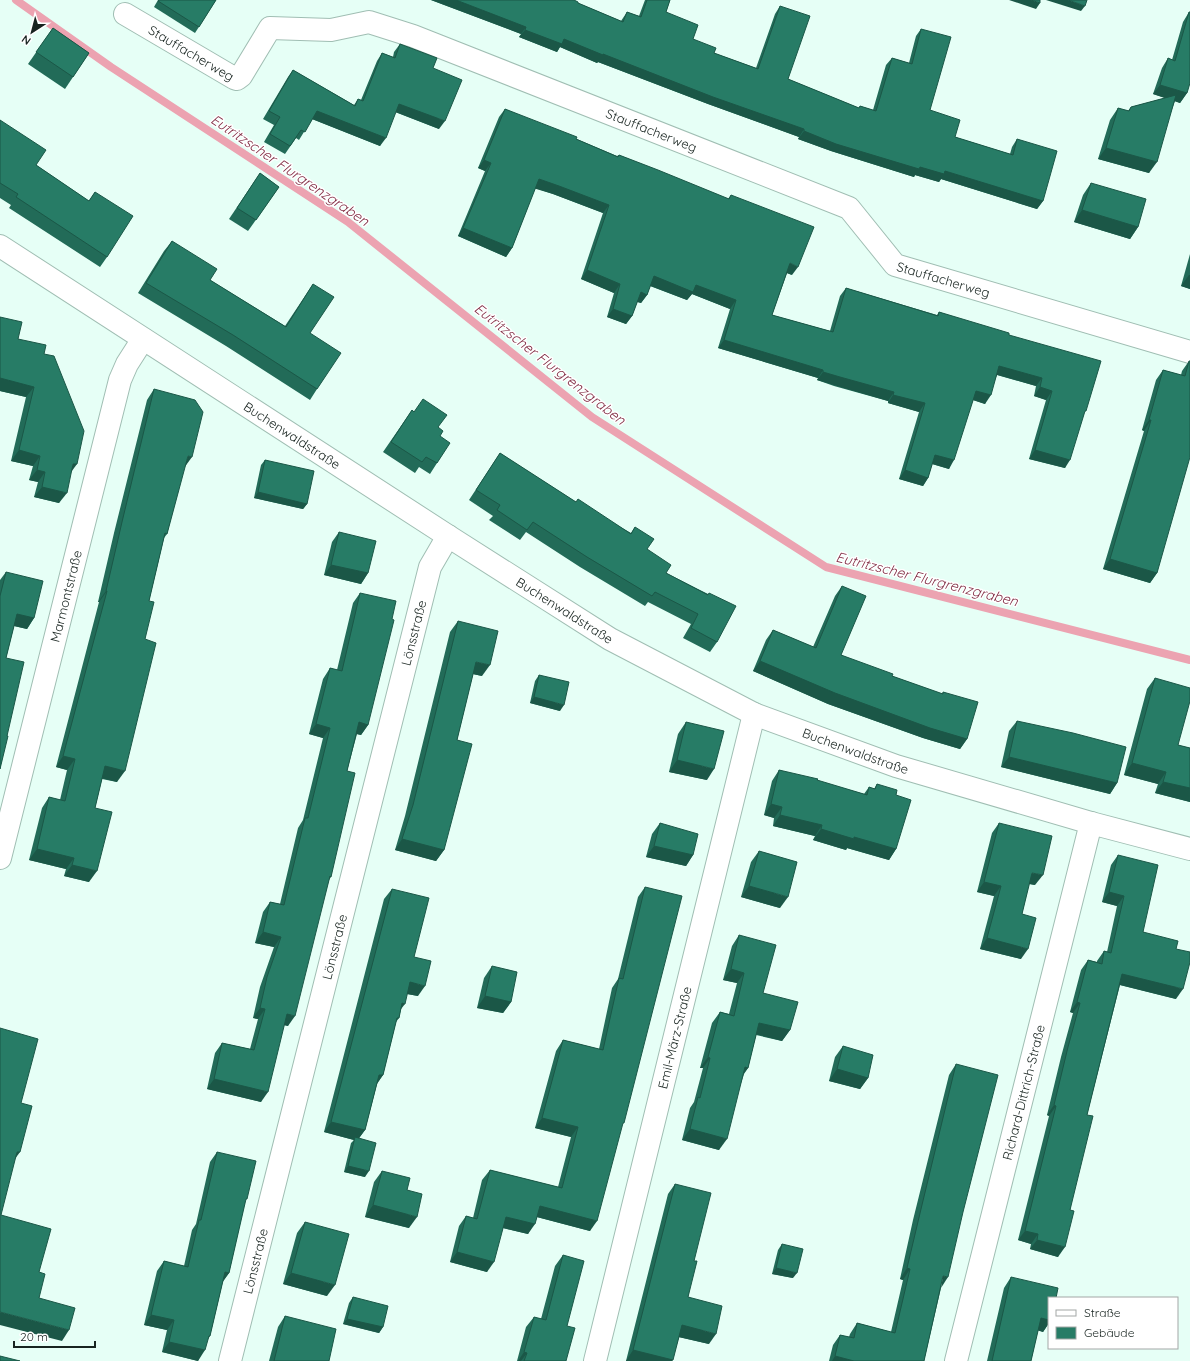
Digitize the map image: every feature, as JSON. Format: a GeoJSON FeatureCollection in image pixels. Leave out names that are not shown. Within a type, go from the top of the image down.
{"type":"FeatureCollection","features":[{"type":"Feature","properties":{"kind":"street","name":"Stauffacherweg"},"geometry":{"type":"LineString","coordinates":[[125,14],[237,79],[241,76],[270,28],[331,30],[369,22],[413,36],[849,208],[895,265],[1190,352]]}},
{"type":"Feature","properties":{"kind":"street","name":"Buchenwaldstraße"},"geometry":{"type":"LineString","coordinates":[[0,246],[448,536],[610,638],[754,714],[896,766],[1091,823],[1190,849]]}},
{"type":"Feature","properties":{"kind":"street","name":"Marmontstraße"},"geometry":{"type":"LineString","coordinates":[[0,858],[120,380],[127,364],[143,339]]}},
{"type":"Feature","properties":{"kind":"street","name":"Lönsstraße"},"geometry":{"type":"LineString","coordinates":[[230,1361],[430,567],[448,536]]}},
{"type":"Feature","properties":{"kind":"street","name":"Emil-März-Straße"},"geometry":{"type":"LineString","coordinates":[[595,1361],[754,714]]}},
{"type":"Feature","properties":{"kind":"street","name":"Richard-Dittrich-Straße"},"geometry":{"type":"LineString","coordinates":[[956,1361],[1091,823]]}},
{"type":"Feature","properties":{"kind":"building"},"geometry":{"type":"Polygon","coordinates":[[[216,0],[199,27],[158,1],[216,0]]]}},
{"type":"Feature","properties":{"kind":"building"},"geometry":{"type":"Polygon","coordinates":[[[456,0],[574,0],[623,22],[627,12],[641,17],[647,0],[670,0],[666,12],[698,25],[693,39],[716,48],[714,53],[758,69],[780,6],[810,16],[788,79],[859,108],[860,106],[876,111],[892,58],[912,64],[921,29],[951,37],[930,110],[960,120],[955,137],[1013,155],[1017,139],[1057,151],[1043,201],[945,171],[944,174],[920,167],[919,169],[836,144],[804,131],[804,129],[713,97],[564,39],[562,44],[525,30],[526,27],[456,0]]]}},
{"type":"Feature","properties":{"kind":"building"},"geometry":{"type":"Polygon","coordinates":[[[1031,0],[1040,0],[1040,3],[1031,0]]]}},
{"type":"Feature","properties":{"kind":"building"},"geometry":{"type":"Polygon","coordinates":[[[1068,0],[1087,0],[1085,6],[1068,0]]]}},
{"type":"Feature","properties":{"kind":"building"},"geometry":{"type":"Polygon","coordinates":[[[1189,12],[1190,83],[1187,93],[1160,85],[1168,58],[1175,61],[1189,12]]]}},
{"type":"Feature","properties":{"kind":"building"},"geometry":{"type":"Polygon","coordinates":[[[53,28],[89,53],[73,77],[36,52],[53,28]]]}},
{"type":"Feature","properties":{"kind":"building"},"geometry":{"type":"Polygon","coordinates":[[[400,44],[437,58],[433,68],[462,80],[445,121],[399,104],[386,138],[317,111],[305,132],[301,130],[290,146],[270,134],[280,117],[269,111],[293,70],[355,106],[358,99],[363,101],[382,53],[395,58],[400,44]]]}},
{"type":"Feature","properties":{"kind":"building"},"geometry":{"type":"Polygon","coordinates":[[[1176,95],[1157,162],[1106,148],[1118,108],[1129,111],[1131,107],[1176,95]]]}},
{"type":"Feature","properties":{"kind":"building"},"geometry":{"type":"Polygon","coordinates":[[[505,109],[577,137],[576,139],[618,157],[619,155],[729,199],[731,195],[814,227],[798,267],[790,263],[772,315],[833,332],[846,288],[938,316],[939,312],[1009,333],[1009,335],[1101,361],[1070,460],[1035,450],[1052,391],[1040,387],[1042,378],[999,366],[991,395],[976,391],[954,460],[935,455],[928,478],[905,470],[925,403],[893,395],[894,392],[823,372],[823,370],[724,340],[736,300],[696,285],[693,292],[654,276],[647,295],[641,292],[632,316],[613,309],[620,284],[587,270],[609,205],[539,179],[512,248],[463,228],[491,163],[484,160],[505,109]]]}},
{"type":"Feature","properties":{"kind":"building"},"geometry":{"type":"Polygon","coordinates":[[[0,120],[46,150],[36,165],[89,201],[95,192],[133,216],[107,257],[16,197],[18,194],[0,183],[0,120]]]}},
{"type":"Feature","properties":{"kind":"building"},"geometry":{"type":"Polygon","coordinates":[[[260,173],[279,187],[256,220],[237,208],[260,173]]]}},
{"type":"Feature","properties":{"kind":"building"},"geometry":{"type":"Polygon","coordinates":[[[1091,183],[1146,199],[1138,227],[1082,210],[1091,183]]]}},
{"type":"Feature","properties":{"kind":"building"},"geometry":{"type":"Polygon","coordinates":[[[172,241],[217,269],[210,280],[286,327],[313,284],[334,297],[310,333],[341,353],[317,389],[233,335],[146,283],[172,241]]]}},
{"type":"Feature","properties":{"kind":"building"},"geometry":{"type":"Polygon","coordinates":[[[0,317],[22,322],[18,339],[46,345],[44,354],[54,356],[84,431],[77,464],[73,464],[67,493],[42,487],[45,472],[37,470],[40,456],[19,450],[34,387],[0,378],[0,317]]]}},
{"type":"Feature","properties":{"kind":"building"},"geometry":{"type":"Polygon","coordinates":[[[1189,361],[1190,457],[1157,573],[1110,559],[1151,420],[1149,420],[1163,370],[1185,376],[1189,361]]]}},
{"type":"Feature","properties":{"kind":"building"},"geometry":{"type":"Polygon","coordinates":[[[154,389],[195,400],[203,412],[192,457],[188,456],[167,534],[165,533],[149,601],[154,602],[145,639],[156,643],[125,771],[105,766],[95,808],[112,812],[97,871],[72,865],[74,858],[37,849],[49,797],[65,801],[75,759],[63,756],[107,591],[154,389]]]}},
{"type":"Feature","properties":{"kind":"building"},"geometry":{"type":"Polygon","coordinates":[[[423,399],[447,415],[438,427],[443,431],[440,436],[450,443],[437,463],[426,457],[422,462],[391,442],[412,410],[414,412],[423,399]]]}},
{"type":"Feature","properties":{"kind":"building"},"geometry":{"type":"Polygon","coordinates":[[[500,453],[576,502],[578,499],[631,534],[635,527],[654,539],[647,549],[671,565],[666,573],[708,595],[709,593],[736,606],[717,642],[691,628],[698,614],[655,592],[652,596],[587,557],[533,522],[527,530],[497,510],[500,505],[476,490],[500,453]]]}},
{"type":"Feature","properties":{"kind":"building"},"geometry":{"type":"Polygon","coordinates":[[[265,460],[314,471],[307,504],[258,492],[265,460]]]}},
{"type":"Feature","properties":{"kind":"building"},"geometry":{"type":"Polygon","coordinates":[[[339,532],[376,541],[368,573],[331,565],[339,532]]]}},
{"type":"Feature","properties":{"kind":"building"},"geometry":{"type":"Polygon","coordinates":[[[6,572],[43,581],[34,618],[17,614],[6,658],[24,662],[0,769],[0,596],[6,572]]]}},
{"type":"Feature","properties":{"kind":"building"},"geometry":{"type":"Polygon","coordinates":[[[842,586],[866,596],[841,655],[893,674],[892,676],[943,694],[943,692],[978,702],[967,739],[930,728],[835,693],[760,661],[773,630],[816,648],[842,586]]]}},
{"type":"Feature","properties":{"kind":"building"},"geometry":{"type":"Polygon","coordinates":[[[360,593],[396,601],[392,619],[394,620],[368,725],[359,722],[347,771],[355,773],[331,877],[330,876],[295,1016],[287,1014],[268,1092],[214,1079],[222,1043],[254,1050],[265,1009],[260,1008],[267,977],[281,937],[263,932],[270,902],[284,905],[305,818],[308,818],[330,728],[316,724],[330,668],[342,671],[360,593]]]}},
{"type":"Feature","properties":{"kind":"building"},"geometry":{"type":"Polygon","coordinates":[[[458,621],[498,631],[490,665],[476,662],[457,740],[472,744],[444,850],[402,839],[413,805],[458,621]]]}},
{"type":"Feature","properties":{"kind":"building"},"geometry":{"type":"Polygon","coordinates":[[[539,675],[569,682],[564,705],[534,697],[539,675]]]}},
{"type":"Feature","properties":{"kind":"building"},"geometry":{"type":"Polygon","coordinates":[[[1155,678],[1190,688],[1190,701],[1178,745],[1190,748],[1190,788],[1163,782],[1166,772],[1132,763],[1155,678]]]}},
{"type":"Feature","properties":{"kind":"building"},"geometry":{"type":"Polygon","coordinates":[[[1017,721],[1073,733],[1126,747],[1117,783],[1009,757],[1017,721]]]}},
{"type":"Feature","properties":{"kind":"building"},"geometry":{"type":"Polygon","coordinates":[[[686,722],[724,731],[714,769],[677,760],[686,722]]]}},
{"type":"Feature","properties":{"kind":"building"},"geometry":{"type":"Polygon","coordinates":[[[779,770],[818,779],[817,780],[867,795],[869,787],[875,789],[877,784],[897,790],[896,795],[911,800],[896,849],[821,829],[822,825],[780,815],[782,807],[771,804],[779,770]]]}},
{"type":"Feature","properties":{"kind":"building"},"geometry":{"type":"Polygon","coordinates":[[[660,823],[698,834],[693,855],[654,846],[660,823]]]}},
{"type":"Feature","properties":{"kind":"building"},"geometry":{"type":"Polygon","coordinates":[[[999,823],[1052,836],[1043,875],[1032,873],[1022,914],[1036,918],[1028,949],[987,938],[1001,886],[984,882],[999,823]]]}},
{"type":"Feature","properties":{"kind":"building"},"geometry":{"type":"Polygon","coordinates":[[[759,851],[797,862],[788,897],[749,886],[759,851]]]}},
{"type":"Feature","properties":{"kind":"building"},"geometry":{"type":"Polygon","coordinates":[[[1118,855],[1158,865],[1143,932],[1178,941],[1176,949],[1190,952],[1190,962],[1183,989],[1122,974],[1087,1115],[1093,1116],[1070,1210],[1074,1211],[1065,1247],[1037,1240],[1038,1234],[1025,1231],[1056,1106],[1054,1105],[1080,1003],[1077,1002],[1088,960],[1102,964],[1104,951],[1111,953],[1124,896],[1109,892],[1118,855]]]}},
{"type":"Feature","properties":{"kind":"building"},"geometry":{"type":"Polygon","coordinates":[[[645,887],[682,896],[624,1123],[597,1221],[540,1206],[535,1224],[506,1217],[494,1262],[457,1252],[466,1216],[477,1219],[490,1170],[562,1188],[578,1127],[542,1118],[563,1040],[603,1050],[619,978],[623,979],[645,887]]]}},
{"type":"Feature","properties":{"kind":"building"},"geometry":{"type":"Polygon","coordinates":[[[392,889],[429,898],[414,957],[431,961],[425,986],[410,982],[405,1004],[402,1003],[399,1018],[397,1018],[383,1075],[379,1075],[365,1130],[331,1122],[392,889]]]}},
{"type":"Feature","properties":{"kind":"building"},"geometry":{"type":"Polygon","coordinates":[[[739,935],[776,945],[763,993],[798,1002],[790,1030],[759,1023],[748,1068],[745,1067],[727,1139],[690,1129],[698,1097],[700,1098],[710,1058],[708,1057],[720,1012],[734,1016],[744,973],[731,969],[739,935]]]}},
{"type":"Feature","properties":{"kind":"building"},"geometry":{"type":"Polygon","coordinates":[[[492,966],[517,972],[511,1002],[485,996],[492,966]]]}},
{"type":"Feature","properties":{"kind":"building"},"geometry":{"type":"Polygon","coordinates":[[[0,1028],[38,1039],[21,1103],[32,1106],[20,1152],[17,1152],[1,1215],[51,1229],[39,1272],[45,1274],[39,1298],[75,1308],[69,1330],[0,1312],[0,1028]]]}},
{"type":"Feature","properties":{"kind":"building"},"geometry":{"type":"Polygon","coordinates":[[[843,1046],[873,1055],[868,1078],[837,1069],[843,1046]]]}},
{"type":"Feature","properties":{"kind":"building"},"geometry":{"type":"Polygon","coordinates":[[[956,1064],[998,1075],[948,1277],[943,1276],[924,1361],[854,1361],[835,1356],[840,1335],[854,1338],[857,1323],[895,1333],[910,1269],[907,1268],[956,1064]]]}},
{"type":"Feature","properties":{"kind":"building"},"geometry":{"type":"Polygon","coordinates":[[[355,1137],[376,1143],[369,1171],[348,1166],[355,1137]]]}},
{"type":"Feature","properties":{"kind":"building"},"geometry":{"type":"Polygon","coordinates":[[[217,1152],[256,1161],[229,1273],[225,1272],[210,1336],[205,1350],[169,1342],[174,1320],[151,1315],[164,1261],[188,1267],[217,1152]]]}},
{"type":"Feature","properties":{"kind":"building"},"geometry":{"type":"Polygon","coordinates":[[[382,1171],[410,1178],[407,1190],[422,1194],[417,1217],[373,1205],[382,1171]]]}},
{"type":"Feature","properties":{"kind":"building"},"geometry":{"type":"Polygon","coordinates":[[[675,1184],[711,1193],[694,1261],[697,1261],[688,1297],[722,1306],[716,1334],[682,1325],[673,1360],[633,1350],[675,1184]]]}},
{"type":"Feature","properties":{"kind":"building"},"geometry":{"type":"Polygon","coordinates":[[[305,1222],[349,1234],[335,1285],[291,1273],[305,1222]]]}},
{"type":"Feature","properties":{"kind":"building"},"geometry":{"type":"Polygon","coordinates":[[[782,1244],[803,1249],[797,1273],[776,1268],[782,1244]]]}},
{"type":"Feature","properties":{"kind":"building"},"geometry":{"type":"Polygon","coordinates":[[[563,1255],[584,1261],[567,1326],[575,1328],[566,1361],[524,1361],[527,1353],[524,1352],[534,1317],[546,1320],[563,1255]]]}},
{"type":"Feature","properties":{"kind":"building"},"geometry":{"type":"Polygon","coordinates":[[[1011,1277],[1058,1288],[1056,1297],[1048,1297],[1048,1320],[1041,1318],[1031,1361],[992,1361],[1011,1277]]]}},
{"type":"Feature","properties":{"kind":"building"},"geometry":{"type":"Polygon","coordinates":[[[353,1297],[388,1306],[383,1327],[347,1319],[353,1297]]]}},
{"type":"Feature","properties":{"kind":"building"},"geometry":{"type":"Polygon","coordinates":[[[285,1316],[336,1329],[329,1361],[274,1361],[285,1316]]]}},
{"type":"Feature","properties":{"kind":"building"},"geometry":{"type":"Polygon","coordinates":[[[0,1356],[20,1361],[0,1361],[0,1356]]]}},
{"type":"Feature","properties":{"kind":"waterway","name":"Eutritzscher Flurgrenzgraben"},"geometry":{"type":"LineString","coordinates":[[16,0],[111,67],[348,222],[592,417],[826,567],[1190,660]]}}]}
